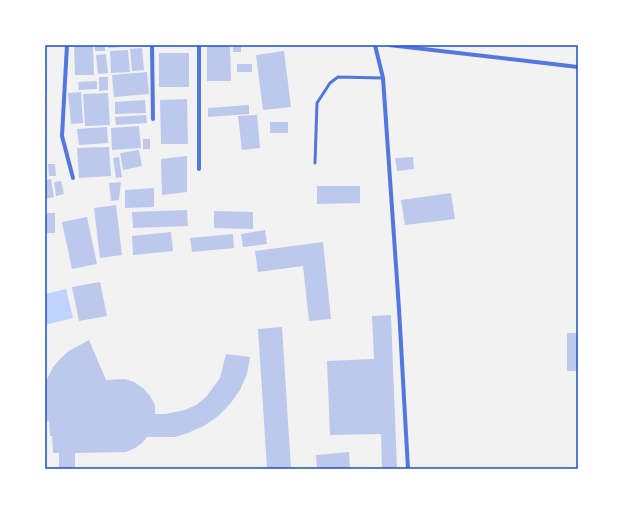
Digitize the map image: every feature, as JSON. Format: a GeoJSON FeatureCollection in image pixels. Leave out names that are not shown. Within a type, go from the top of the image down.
{"type":"FeatureCollection","features":[{"type":"Feature","properties":{"kind":"street"},"geometry":{"type":"LineString","coordinates":[[68,45],[62,136],[73,178]]}},
{"type":"Feature","properties":{"kind":"street"},"geometry":{"type":"LineString","coordinates":[[152,45],[153,119]]}},
{"type":"Feature","properties":{"kind":"street"},"geometry":{"type":"LineString","coordinates":[[198,45],[199,169]]}},
{"type":"Feature","properties":{"kind":"street"},"geometry":{"type":"LineString","coordinates":[[375,45],[383,78],[408,469]]}},
{"type":"Feature","properties":{"kind":"street"},"geometry":{"type":"LineString","coordinates":[[389,45],[578,68]]}},
{"type":"Feature","properties":{"kind":"lane"},"geometry":{"type":"LineString","coordinates":[[316,163],[317,103],[330,83],[338,77],[383,78]]}},
{"type":"Feature","properties":{"kind":"water"},"geometry":{"type":"Polygon","coordinates":[[[66,289],[73,318],[45,325],[45,294],[66,289]]]}},
{"type":"Feature","properties":{"kind":"building"},"geometry":{"type":"Polygon","coordinates":[[[74,45],[93,45],[94,75],[75,75],[74,45]]]}},
{"type":"Feature","properties":{"kind":"building"},"geometry":{"type":"Polygon","coordinates":[[[95,45],[105,45],[105,51],[95,51],[95,45]]]}},
{"type":"Feature","properties":{"kind":"building"},"geometry":{"type":"Polygon","coordinates":[[[107,45],[122,45],[122,47],[108,48],[107,45]]]}},
{"type":"Feature","properties":{"kind":"building"},"geometry":{"type":"Polygon","coordinates":[[[207,45],[230,45],[231,81],[207,81],[207,45]]]}},
{"type":"Feature","properties":{"kind":"building"},"geometry":{"type":"Polygon","coordinates":[[[233,45],[241,45],[241,52],[233,52],[233,45]]]}},
{"type":"Feature","properties":{"kind":"building"},"geometry":{"type":"Polygon","coordinates":[[[142,48],[144,70],[132,71],[130,49],[142,48]]]}},
{"type":"Feature","properties":{"kind":"building"},"geometry":{"type":"Polygon","coordinates":[[[128,50],[130,72],[111,73],[110,51],[128,50]]]}},
{"type":"Feature","properties":{"kind":"building"},"geometry":{"type":"Polygon","coordinates":[[[284,51],[291,107],[263,110],[256,55],[284,51]]]}},
{"type":"Feature","properties":{"kind":"building"},"geometry":{"type":"Polygon","coordinates":[[[159,53],[189,53],[189,87],[159,87],[159,53]]]}},
{"type":"Feature","properties":{"kind":"building"},"geometry":{"type":"Polygon","coordinates":[[[106,54],[108,73],[98,74],[96,55],[106,54]]]}},
{"type":"Feature","properties":{"kind":"building"},"geometry":{"type":"Polygon","coordinates":[[[237,64],[252,64],[252,72],[237,72],[237,64]]]}},
{"type":"Feature","properties":{"kind":"building"},"geometry":{"type":"Polygon","coordinates":[[[46,65],[47,92],[45,92],[46,65]]]}},
{"type":"Feature","properties":{"kind":"building"},"geometry":{"type":"Polygon","coordinates":[[[147,72],[149,94],[114,97],[112,75],[147,72]]]}},
{"type":"Feature","properties":{"kind":"building"},"geometry":{"type":"Polygon","coordinates":[[[99,77],[108,77],[108,90],[99,91],[99,77]]]}},
{"type":"Feature","properties":{"kind":"building"},"geometry":{"type":"Polygon","coordinates":[[[97,81],[97,89],[79,90],[78,82],[97,81]]]}},
{"type":"Feature","properties":{"kind":"building"},"geometry":{"type":"Polygon","coordinates":[[[81,92],[83,123],[71,124],[68,93],[81,92]]]}},
{"type":"Feature","properties":{"kind":"building"},"geometry":{"type":"Polygon","coordinates":[[[108,93],[110,125],[85,126],[83,94],[108,93]]]}},
{"type":"Feature","properties":{"kind":"building"},"geometry":{"type":"Polygon","coordinates":[[[187,99],[188,144],[161,144],[160,100],[187,99]]]}},
{"type":"Feature","properties":{"kind":"building"},"geometry":{"type":"Polygon","coordinates":[[[145,100],[146,113],[115,114],[115,102],[145,100]]]}},
{"type":"Feature","properties":{"kind":"building"},"geometry":{"type":"Polygon","coordinates":[[[249,105],[249,114],[208,117],[208,108],[249,105]]]}},
{"type":"Feature","properties":{"kind":"building"},"geometry":{"type":"Polygon","coordinates":[[[146,115],[147,123],[116,125],[115,117],[146,115]]]}},
{"type":"Feature","properties":{"kind":"building"},"geometry":{"type":"Polygon","coordinates":[[[257,115],[260,148],[242,150],[238,116],[257,115]]]}},
{"type":"Feature","properties":{"kind":"building"},"geometry":{"type":"Polygon","coordinates":[[[270,122],[288,122],[288,133],[270,133],[270,122]]]}},
{"type":"Feature","properties":{"kind":"building"},"geometry":{"type":"Polygon","coordinates":[[[139,126],[141,148],[112,150],[111,128],[139,126]]]}},
{"type":"Feature","properties":{"kind":"building"},"geometry":{"type":"Polygon","coordinates":[[[107,127],[108,143],[79,145],[77,129],[107,127]]]}},
{"type":"Feature","properties":{"kind":"building"},"geometry":{"type":"Polygon","coordinates":[[[143,139],[150,139],[150,149],[143,149],[143,139]]]}},
{"type":"Feature","properties":{"kind":"building"},"geometry":{"type":"Polygon","coordinates":[[[109,147],[111,176],[79,178],[77,148],[109,147]]]}},
{"type":"Feature","properties":{"kind":"building"},"geometry":{"type":"Polygon","coordinates":[[[139,150],[142,166],[123,170],[120,153],[139,150]]]}},
{"type":"Feature","properties":{"kind":"building"},"geometry":{"type":"Polygon","coordinates":[[[187,156],[187,192],[162,195],[161,159],[187,156]]]}},
{"type":"Feature","properties":{"kind":"building"},"geometry":{"type":"Polygon","coordinates":[[[119,157],[122,177],[116,178],[113,158],[119,157]]]}},
{"type":"Feature","properties":{"kind":"building"},"geometry":{"type":"Polygon","coordinates":[[[413,157],[414,169],[397,171],[395,158],[413,157]]]}},
{"type":"Feature","properties":{"kind":"building"},"geometry":{"type":"Polygon","coordinates":[[[48,164],[55,164],[56,176],[49,176],[48,164]]]}},
{"type":"Feature","properties":{"kind":"building"},"geometry":{"type":"Polygon","coordinates":[[[51,179],[54,197],[45,199],[45,180],[51,179]]]}},
{"type":"Feature","properties":{"kind":"building"},"geometry":{"type":"Polygon","coordinates":[[[61,181],[64,194],[56,196],[54,182],[61,181]]]}},
{"type":"Feature","properties":{"kind":"building"},"geometry":{"type":"Polygon","coordinates":[[[121,182],[119,200],[111,201],[109,183],[121,182]]]}},
{"type":"Feature","properties":{"kind":"building"},"geometry":{"type":"Polygon","coordinates":[[[317,186],[360,186],[360,203],[317,204],[317,186]]]}},
{"type":"Feature","properties":{"kind":"building"},"geometry":{"type":"Polygon","coordinates":[[[154,188],[154,207],[125,208],[125,190],[154,188]]]}},
{"type":"Feature","properties":{"kind":"building"},"geometry":{"type":"Polygon","coordinates":[[[451,193],[455,219],[405,225],[401,200],[451,193]]]}},
{"type":"Feature","properties":{"kind":"building"},"geometry":{"type":"Polygon","coordinates":[[[116,205],[122,255],[100,258],[94,208],[116,205]]]}},
{"type":"Feature","properties":{"kind":"building"},"geometry":{"type":"Polygon","coordinates":[[[187,210],[188,226],[133,228],[132,212],[187,210]]]}},
{"type":"Feature","properties":{"kind":"building"},"geometry":{"type":"Polygon","coordinates":[[[214,211],[253,212],[253,229],[214,228],[214,211]]]}},
{"type":"Feature","properties":{"kind":"building"},"geometry":{"type":"Polygon","coordinates":[[[45,213],[55,213],[55,233],[45,233],[45,213]]]}},
{"type":"Feature","properties":{"kind":"building"},"geometry":{"type":"Polygon","coordinates":[[[87,217],[97,264],[72,269],[62,222],[87,217]]]}},
{"type":"Feature","properties":{"kind":"building"},"geometry":{"type":"Polygon","coordinates":[[[265,230],[267,244],[243,247],[241,234],[265,230]]]}},
{"type":"Feature","properties":{"kind":"building"},"geometry":{"type":"Polygon","coordinates":[[[171,232],[173,251],[133,255],[132,236],[171,232]]]}},
{"type":"Feature","properties":{"kind":"building"},"geometry":{"type":"Polygon","coordinates":[[[233,234],[234,248],[192,252],[190,238],[233,234]]]}},
{"type":"Feature","properties":{"kind":"building"},"geometry":{"type":"Polygon","coordinates":[[[323,242],[331,319],[309,321],[303,266],[258,272],[255,251],[323,242]]]}},
{"type":"Feature","properties":{"kind":"building"},"geometry":{"type":"Polygon","coordinates":[[[100,282],[107,316],[79,321],[72,287],[100,282]]]}},
{"type":"Feature","properties":{"kind":"building"},"geometry":{"type":"Polygon","coordinates":[[[391,315],[397,469],[382,469],[381,434],[330,435],[327,361],[374,359],[372,316],[391,315]]]}},
{"type":"Feature","properties":{"kind":"building"},"geometry":{"type":"Polygon","coordinates":[[[282,327],[291,469],[267,469],[258,329],[282,327]]]}},
{"type":"Feature","properties":{"kind":"building"},"geometry":{"type":"Polygon","coordinates":[[[567,333],[578,333],[578,371],[567,371],[567,333]]]}},
{"type":"Feature","properties":{"kind":"building"},"geometry":{"type":"Polygon","coordinates":[[[89,340],[106,380],[125,379],[134,382],[143,388],[155,405],[155,414],[165,414],[185,410],[196,405],[206,397],[220,378],[226,354],[250,357],[247,374],[240,390],[230,404],[218,416],[204,426],[175,437],[147,437],[135,448],[126,452],[75,453],[75,469],[59,469],[59,453],[53,453],[49,421],[45,421],[45,383],[53,367],[61,358],[69,351],[89,340]]]}},
{"type":"Feature","properties":{"kind":"building"},"geometry":{"type":"Polygon","coordinates":[[[349,452],[350,469],[317,469],[316,455],[349,452]]]}}]}
